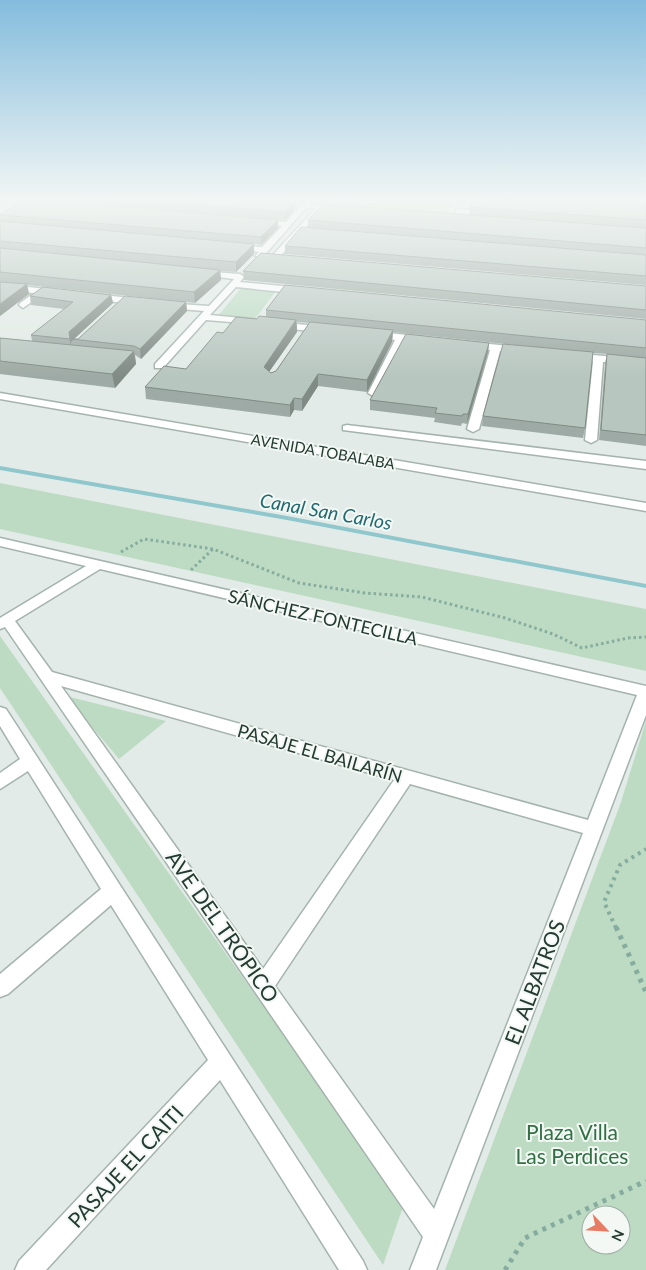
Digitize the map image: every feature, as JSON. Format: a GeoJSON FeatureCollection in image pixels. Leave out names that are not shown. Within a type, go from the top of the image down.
{"type":"FeatureCollection","features":[{"type":"Feature","properties":{"kind":"street"},"geometry":{"type":"LineString","coordinates":[[239,258],[249,267],[312,292]]}},
{"type":"Feature","properties":{"kind":"street"},"geometry":{"type":"LineString","coordinates":[[159,366],[257,258]]}},
{"type":"Feature","properties":{"kind":"street"},"geometry":{"type":"LineString","coordinates":[[192,272],[249,267],[274,258]]}},
{"type":"Feature","properties":{"kind":"street"},"geometry":{"type":"LineString","coordinates":[[0,287],[69,294]]}},
{"type":"Feature","properties":{"kind":"street"},"geometry":{"type":"LineString","coordinates":[[23,305],[41,292]]}},
{"type":"Feature","properties":{"kind":"street"},"geometry":{"type":"LineString","coordinates":[[87,296],[121,303],[211,309]]}},
{"type":"Feature","properties":{"kind":"street"},"geometry":{"type":"LineString","coordinates":[[204,317],[264,323],[304,331],[335,330]]}},
{"type":"Feature","properties":{"kind":"street"},"geometry":{"type":"LineString","coordinates":[[363,334],[439,342]]}},
{"type":"Feature","properties":{"kind":"street"},"geometry":{"type":"LineString","coordinates":[[373,393],[401,338]]}},
{"type":"Feature","properties":{"kind":"street"},"geometry":{"type":"LineString","coordinates":[[458,344],[533,352]]}},
{"type":"Feature","properties":{"kind":"street"},"geometry":{"type":"LineString","coordinates":[[473,429],[496,348]]}},
{"type":"Feature","properties":{"kind":"street"},"geometry":{"type":"LineString","coordinates":[[560,354],[646,363]]}},
{"type":"Feature","properties":{"kind":"street"},"geometry":{"type":"LineString","coordinates":[[591,440],[598,358]]}},
{"type":"Feature","properties":{"kind":"street","name":"AVENIDA TOBALABA"},"geometry":{"type":"LineString","coordinates":[[0,396],[646,507]]}},
{"type":"Feature","properties":{"kind":"street"},"geometry":{"type":"LineString","coordinates":[[347,428],[646,465]]}},
{"type":"Feature","properties":{"kind":"street","name":"SÁNCHEZ FONTECILLA"},"geometry":{"type":"LineString","coordinates":[[0,542],[178,582],[646,693]]}},
{"type":"Feature","properties":{"kind":"street"},"geometry":{"type":"LineString","coordinates":[[4,622],[98,565]]}},
{"type":"Feature","properties":{"kind":"street","name":"AVE DEL TRÓPICO"},"geometry":{"type":"LineString","coordinates":[[4,622],[46,676],[264,985],[436,1234]]}},
{"type":"Feature","properties":{"kind":"street","name":"PASAJE EL BAILARÍN"},"geometry":{"type":"LineString","coordinates":[[46,676],[594,829]]}},
{"type":"Feature","properties":{"kind":"street","name":"EL ALBATROS"},"geometry":{"type":"LineString","coordinates":[[423,1270],[646,693]]}},
{"type":"Feature","properties":{"kind":"street"},"geometry":{"type":"LineString","coordinates":[[0,713],[354,1270]]}},
{"type":"Feature","properties":{"kind":"street"},"geometry":{"type":"LineString","coordinates":[[0,782],[30,761]]}},
{"type":"Feature","properties":{"kind":"street"},"geometry":{"type":"LineString","coordinates":[[264,985],[406,777]]}},
{"type":"Feature","properties":{"kind":"street"},"geometry":{"type":"LineString","coordinates":[[0,987],[113,891]]}},
{"type":"Feature","properties":{"kind":"street","name":"PASAJE EL CAITI"},"geometry":{"type":"LineString","coordinates":[[28,1270],[221,1062]]}},
{"type":"Feature","properties":{"kind":"path"},"geometry":{"type":"LineString","coordinates":[[98,565],[144,538],[213,549],[299,583],[422,597],[505,618],[553,634],[582,648],[646,636]]}},
{"type":"Feature","properties":{"kind":"path"},"geometry":{"type":"LineString","coordinates":[[178,582],[213,549]]}},
{"type":"Feature","properties":{"kind":"path"},"geometry":{"type":"LineString","coordinates":[[646,849],[620,865],[604,902],[646,992]]}},
{"type":"Feature","properties":{"kind":"path"},"geometry":{"type":"LineString","coordinates":[[505,1270],[525,1238],[646,1181]]}},
{"type":"Feature","properties":{"kind":"green space"},"geometry":{"type":"Polygon","coordinates":[[[241,288],[276,291],[255,319],[218,316],[241,288]]]}},
{"type":"Feature","properties":{"kind":"green space"},"geometry":{"type":"Polygon","coordinates":[[[0,483],[646,609],[646,671],[0,529],[0,483]]]}},
{"type":"Feature","properties":{"kind":"green space"},"geometry":{"type":"Polygon","coordinates":[[[0,636],[404,1204],[383,1265],[0,688],[0,636]]]}},
{"type":"Feature","properties":{"kind":"green space"},"geometry":{"type":"Polygon","coordinates":[[[66,696],[166,721],[119,759],[66,696]]]}},
{"type":"Feature","properties":{"kind":"green space","name":"Plaza Villa Las Perdices"},"geometry":{"type":"Polygon","coordinates":[[[646,721],[646,1270],[445,1270],[620,805],[646,721]]]}},
{"type":"Feature","properties":{"kind":"building"},"geometry":{"type":"Polygon","coordinates":[[[0,258],[103,258],[220,270],[194,292],[0,272],[0,258]]]}},
{"type":"Feature","properties":{"kind":"building"},"geometry":{"type":"Polygon","coordinates":[[[194,258],[240,258],[236,262],[194,258]]]}},
{"type":"Feature","properties":{"kind":"building"},"geometry":{"type":"Polygon","coordinates":[[[256,258],[322,258],[646,286],[646,310],[243,271],[256,258]]]}},
{"type":"Feature","properties":{"kind":"building"},"geometry":{"type":"Polygon","coordinates":[[[433,258],[646,258],[646,276],[433,258]]]}},
{"type":"Feature","properties":{"kind":"building"},"geometry":{"type":"Polygon","coordinates":[[[0,282],[27,284],[0,304],[0,282]]]}},
{"type":"Feature","properties":{"kind":"building"},"geometry":{"type":"Polygon","coordinates":[[[285,285],[646,320],[646,348],[266,310],[285,285]]]}},
{"type":"Feature","properties":{"kind":"building"},"geometry":{"type":"Polygon","coordinates":[[[43,287],[111,295],[69,332],[70,339],[31,335],[73,302],[30,296],[43,287]]]}},
{"type":"Feature","properties":{"kind":"building"},"geometry":{"type":"Polygon","coordinates":[[[125,296],[186,302],[140,349],[134,346],[72,339],[78,339],[125,296]]]}},
{"type":"Feature","properties":{"kind":"building"},"geometry":{"type":"Polygon","coordinates":[[[259,316],[296,320],[264,367],[271,373],[276,371],[310,322],[393,330],[367,380],[318,374],[302,399],[294,398],[290,405],[145,387],[164,366],[186,369],[217,332],[223,333],[236,317],[257,319],[259,316]]]}},
{"type":"Feature","properties":{"kind":"building"},"geometry":{"type":"Polygon","coordinates":[[[406,334],[489,343],[468,414],[463,414],[462,416],[435,413],[437,408],[370,400],[406,334]]]}},
{"type":"Feature","properties":{"kind":"building"},"geometry":{"type":"Polygon","coordinates":[[[0,338],[134,351],[112,374],[0,361],[0,338]]]}},
{"type":"Feature","properties":{"kind":"building"},"geometry":{"type":"Polygon","coordinates":[[[503,344],[593,352],[585,428],[483,416],[503,344]]]}},
{"type":"Feature","properties":{"kind":"building"},"geometry":{"type":"Polygon","coordinates":[[[607,354],[646,358],[646,435],[601,430],[607,354]]]}},
{"type":"Feature","properties":{"kind":"waterway","name":"Canal San Carlos"},"geometry":{"type":"LineString","coordinates":[[0,468],[287,518],[646,586]]}}]}
